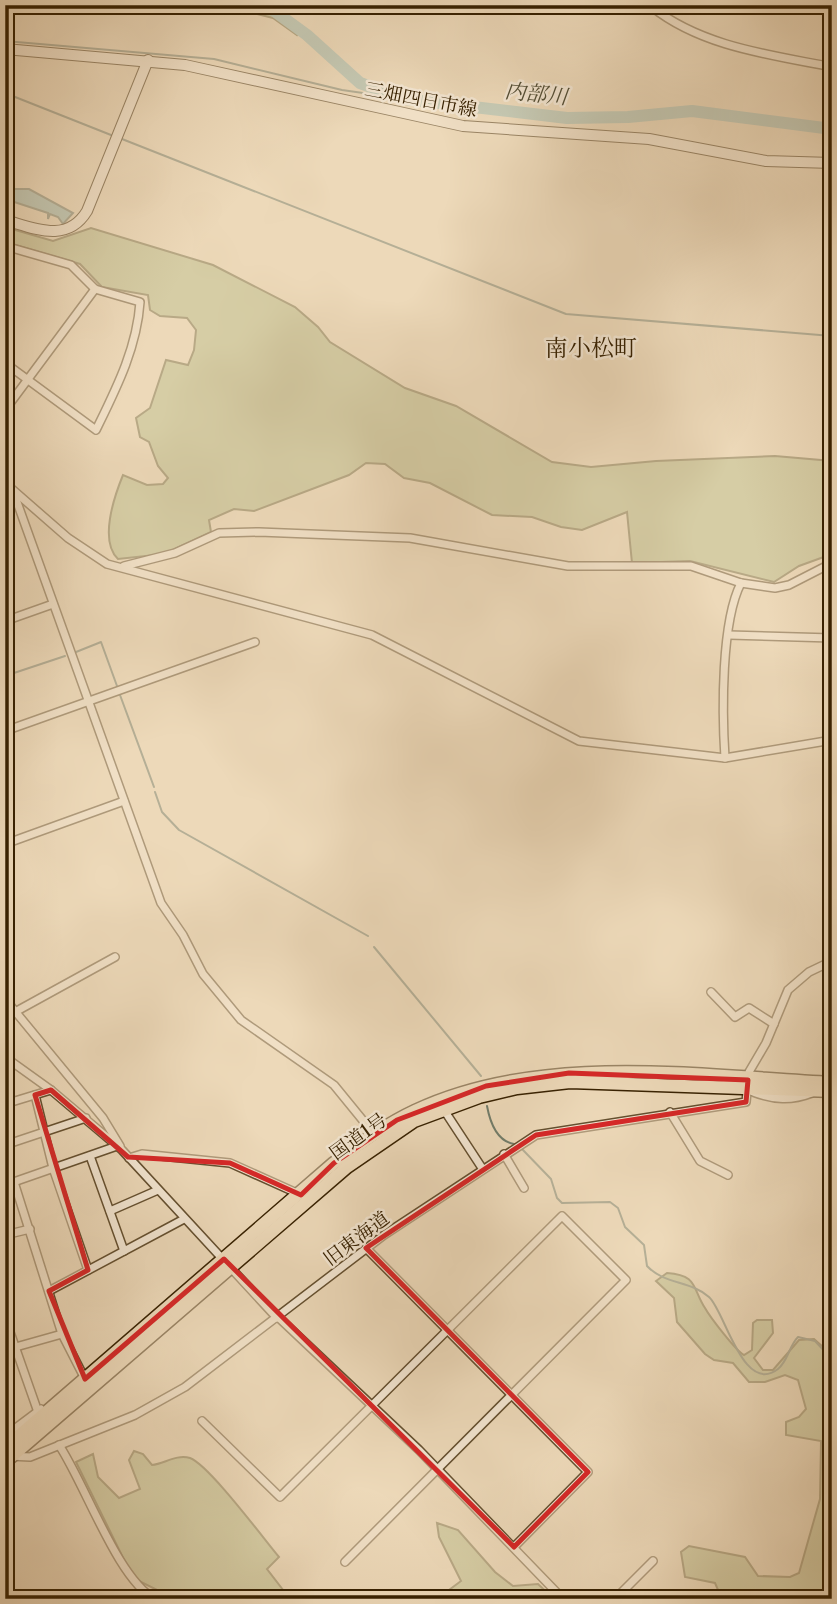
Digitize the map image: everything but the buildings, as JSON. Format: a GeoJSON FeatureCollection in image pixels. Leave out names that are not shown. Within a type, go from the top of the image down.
{"type":"FeatureCollection","features":[{"type":"Feature","properties":{"kind":"highway","name":"国道1号"},"geometry":{"type":"LineString","coordinates":[[7,1455],[305,1197],[380,1142],[414,1121],[444,1110],[517,1088],[570,1077]]}},
{"type":"Feature","properties":{"kind":"highway","name":"国道1号"},"geometry":{"type":"LineString","coordinates":[[305,1197],[334,1163],[374,1134],[415,1111],[459,1094],[515,1079],[570,1077],[748,1090],[832,1091]]}},
{"type":"Feature","properties":{"kind":"highway","name":"国道1号"},"geometry":{"type":"LineString","coordinates":[[748,1090],[832,1083]]}},
{"type":"Feature","properties":{"kind":"highway","name":"国道1号"},"geometry":{"type":"LineString","coordinates":[[7,1455],[85,1379],[227,1263]]}},
{"type":"Feature","properties":{"kind":"main road","name":"三畑四日市線"},"geometry":{"type":"LineString","coordinates":[[5,49],[148,60],[209,69],[463,126],[649,139],[766,161],[832,163]]}},
{"type":"Feature","properties":{"kind":"main road"},"geometry":{"type":"LineString","coordinates":[[5,220],[54,233],[79,222],[86,211],[148,60]]}},
{"type":"Feature","properties":{"kind":"street"},"geometry":{"type":"LineString","coordinates":[[660,5],[652,7],[700,35],[757,53],[832,67]]}},
{"type":"Feature","properties":{"kind":"street"},"geometry":{"type":"LineString","coordinates":[[682,5],[714,10],[731,5]]}},
{"type":"Feature","properties":{"kind":"street"},"geometry":{"type":"LineString","coordinates":[[5,246],[71,265],[95,289],[140,302],[138,321],[121,381],[96,430],[5,362]]}},
{"type":"Feature","properties":{"kind":"street"},"geometry":{"type":"LineString","coordinates":[[5,410],[25,379],[95,289]]}},
{"type":"Feature","properties":{"kind":"street"},"geometry":{"type":"LineString","coordinates":[[5,483],[95,557],[120,567],[372,635],[579,741],[725,758],[832,740]]}},
{"type":"Feature","properties":{"kind":"street"},"geometry":{"type":"LineString","coordinates":[[13,490],[160,903],[183,934],[203,974],[251,1029],[334,1085],[374,1134]]}},
{"type":"Feature","properties":{"kind":"street"},"geometry":{"type":"LineString","coordinates":[[120,567],[168,556],[219,533],[328,533],[410,538],[559,565],[691,566],[741,583],[781,588],[832,563]]}},
{"type":"Feature","properties":{"kind":"street"},"geometry":{"type":"LineString","coordinates":[[725,758],[722,716],[729,635],[733,598],[741,583]]}},
{"type":"Feature","properties":{"kind":"street"},"geometry":{"type":"LineString","coordinates":[[5,621],[53,604]]}},
{"type":"Feature","properties":{"kind":"street"},"geometry":{"type":"LineString","coordinates":[[729,635],[832,638]]}},
{"type":"Feature","properties":{"kind":"street"},"geometry":{"type":"LineString","coordinates":[[5,732],[255,642]]}},
{"type":"Feature","properties":{"kind":"street"},"geometry":{"type":"LineString","coordinates":[[5,844],[124,801]]}},
{"type":"Feature","properties":{"kind":"street"},"geometry":{"type":"LineString","coordinates":[[15,1012],[116,957]]}},
{"type":"Feature","properties":{"kind":"street"},"geometry":{"type":"LineString","coordinates":[[816,1091],[797,1099],[769,1099],[748,1090],[788,990],[809,972],[832,961]]}},
{"type":"Feature","properties":{"kind":"street"},"geometry":{"type":"LineString","coordinates":[[711,992],[735,1017],[749,1008],[774,1024]]}},
{"type":"Feature","properties":{"kind":"street"},"geometry":{"type":"LineString","coordinates":[[5,999],[103,1118],[120,1148]]}},
{"type":"Feature","properties":{"kind":"street"},"geometry":{"type":"LineString","coordinates":[[5,1057],[9,1064],[51,1090],[120,1148],[277,1317],[437,1469],[562,1599]]}},
{"type":"Feature","properties":{"kind":"street"},"geometry":{"type":"LineString","coordinates":[[5,1104],[51,1090]]}},
{"type":"Feature","properties":{"kind":"street","name":"旧東海道"},"geometry":{"type":"LineString","coordinates":[[7,1455],[30,1457],[157,1404],[204,1374],[366,1248],[482,1168],[543,1133],[670,1112],[748,1090]]}},
{"type":"Feature","properties":{"kind":"street"},"geometry":{"type":"LineString","coordinates":[[35,1095],[53,1168],[88,1270]]}},
{"type":"Feature","properties":{"kind":"street"},"geometry":{"type":"LineString","coordinates":[[444,1110],[482,1168]]}},
{"type":"Feature","properties":{"kind":"street"},"geometry":{"type":"LineString","coordinates":[[670,1112],[700,1160],[728,1175]]}},
{"type":"Feature","properties":{"kind":"street"},"geometry":{"type":"LineString","coordinates":[[5,1144],[86,1118]]}},
{"type":"Feature","properties":{"kind":"street"},"geometry":{"type":"LineString","coordinates":[[5,1185],[120,1148]]}},
{"type":"Feature","properties":{"kind":"street"},"geometry":{"type":"LineString","coordinates":[[129,1158],[142,1154],[230,1163],[305,1197]]}},
{"type":"Feature","properties":{"kind":"street"},"geometry":{"type":"LineString","coordinates":[[504,1154],[524,1188]]}},
{"type":"Feature","properties":{"kind":"street"},"geometry":{"type":"LineString","coordinates":[[90,1156],[124,1251]]}},
{"type":"Feature","properties":{"kind":"street"},"geometry":{"type":"LineString","coordinates":[[14,1182],[62,1334],[85,1379]]}},
{"type":"Feature","properties":{"kind":"street"},"geometry":{"type":"LineString","coordinates":[[110,1211],[158,1190]]}},
{"type":"Feature","properties":{"kind":"street"},"geometry":{"type":"LineString","coordinates":[[202,1421],[280,1497],[562,1216],[626,1280],[345,1562]]}},
{"type":"Feature","properties":{"kind":"street"},"geometry":{"type":"LineString","coordinates":[[49,1290],[184,1219]]}},
{"type":"Feature","properties":{"kind":"street"},"geometry":{"type":"LineString","coordinates":[[5,1235],[30,1229]]}},
{"type":"Feature","properties":{"kind":"street"},"geometry":{"type":"LineString","coordinates":[[366,1248],[588,1472],[514,1547]]}},
{"type":"Feature","properties":{"kind":"street"},"geometry":{"type":"LineString","coordinates":[[5,1318],[38,1412]]}},
{"type":"Feature","properties":{"kind":"street"},"geometry":{"type":"LineString","coordinates":[[5,1350],[62,1334]]}},
{"type":"Feature","properties":{"kind":"street"},"geometry":{"type":"LineString","coordinates":[[5,1423],[7,1434],[73,1390]]}},
{"type":"Feature","properties":{"kind":"street"},"geometry":{"type":"LineString","coordinates":[[60,1445],[84,1486],[126,1573],[137,1587],[155,1599]]}},
{"type":"Feature","properties":{"kind":"street"},"geometry":{"type":"LineString","coordinates":[[615,1599],[653,1561]]}},
{"type":"Feature","properties":{"kind":"highlighted area"},"geometry":{"type":"Polygon","coordinates":[[[569,1073],[748,1080],[746,1102],[536,1135],[366,1248],[588,1472],[514,1547],[224,1259],[85,1379],[49,1291],[88,1270],[35,1095],[51,1090],[128,1157],[230,1163],[301,1195],[334,1163],[397,1120],[486,1086],[569,1073]]]}},
{"type":"Feature","properties":{"kind":"green space"},"geometry":{"type":"Polygon","coordinates":[[[234,5],[261,5],[300,31],[297,35],[273,18],[237,9],[234,5]]]}},
{"type":"Feature","properties":{"kind":"green space"},"geometry":{"type":"Polygon","coordinates":[[[5,227],[53,241],[91,228],[213,265],[295,307],[318,327],[330,342],[405,388],[456,406],[552,462],[591,467],[656,461],[775,456],[832,461],[832,554],[799,566],[774,582],[690,561],[632,563],[627,512],[582,530],[561,527],[532,517],[492,515],[430,483],[404,478],[385,464],[366,463],[349,475],[254,511],[234,509],[209,520],[211,532],[164,554],[118,559],[112,551],[109,530],[112,506],[123,475],[147,485],[163,484],[168,478],[158,466],[149,442],[140,437],[136,418],[150,408],[166,360],[188,365],[194,350],[196,330],[187,318],[160,316],[150,310],[148,295],[102,287],[80,264],[5,242],[5,227]]]}},
{"type":"Feature","properties":{"kind":"green space"},"geometry":{"type":"Polygon","coordinates":[[[667,1273],[684,1276],[693,1284],[712,1319],[744,1355],[752,1350],[753,1323],[757,1320],[772,1320],[773,1333],[754,1358],[763,1370],[773,1370],[799,1340],[814,1339],[832,1355],[832,1599],[722,1599],[715,1583],[685,1577],[681,1552],[689,1546],[745,1557],[758,1576],[790,1577],[799,1573],[820,1499],[821,1441],[786,1435],[786,1422],[799,1417],[806,1409],[798,1380],[785,1375],[765,1382],[749,1382],[733,1363],[714,1360],[705,1354],[677,1322],[674,1298],[656,1281],[667,1273]]]}},
{"type":"Feature","properties":{"kind":"green space"},"geometry":{"type":"Polygon","coordinates":[[[134,1451],[143,1454],[152,1465],[180,1457],[199,1463],[236,1503],[279,1557],[267,1569],[290,1599],[175,1599],[133,1578],[76,1462],[93,1454],[98,1477],[119,1498],[140,1489],[129,1460],[134,1451]]]}},
{"type":"Feature","properties":{"kind":"green space"},"geometry":{"type":"Polygon","coordinates":[[[437,1523],[458,1530],[495,1572],[513,1586],[538,1584],[554,1599],[455,1599],[449,1590],[461,1581],[439,1537],[437,1523]]]}},
{"type":"Feature","properties":{"kind":"water"},"geometry":{"type":"Polygon","coordinates":[[[5,189],[29,189],[73,213],[63,224],[58,217],[50,214],[48,219],[48,213],[5,199],[5,189]]]}},
{"type":"Feature","properties":{"kind":"waterway","name":"内部川"},"geometry":{"type":"LineString","coordinates":[[266,5],[307,35],[360,83],[405,99],[567,118],[628,117],[692,111],[832,129]]}},
{"type":"Feature","properties":{"kind":"waterway"},"geometry":{"type":"LineString","coordinates":[[5,41],[214,59],[342,90],[405,99]]}},
{"type":"Feature","properties":{"kind":"waterway"},"geometry":{"type":"LineString","coordinates":[[5,93],[111,135]]}},
{"type":"Feature","properties":{"kind":"waterway"},"geometry":{"type":"LineString","coordinates":[[122,139],[566,314],[832,336]]}},
{"type":"Feature","properties":{"kind":"waterway"},"geometry":{"type":"LineString","coordinates":[[76,652],[101,642],[117,686]]}},
{"type":"Feature","properties":{"kind":"waterway"},"geometry":{"type":"LineString","coordinates":[[5,676],[65,656]]}},
{"type":"Feature","properties":{"kind":"waterway"},"geometry":{"type":"LineString","coordinates":[[120,695],[154,787]]}},
{"type":"Feature","properties":{"kind":"waterway"},"geometry":{"type":"LineString","coordinates":[[155,792],[162,812],[179,830],[368,936]]}},
{"type":"Feature","properties":{"kind":"waterway"},"geometry":{"type":"LineString","coordinates":[[374,947],[481,1076]]}},
{"type":"Feature","properties":{"kind":"waterway"},"geometry":{"type":"LineString","coordinates":[[487,1106],[498,1135],[514,1144]]}},
{"type":"Feature","properties":{"kind":"waterway"},"geometry":{"type":"LineString","coordinates":[[522,1149],[551,1179],[557,1198],[562,1203],[610,1202],[618,1208],[625,1227],[644,1245],[647,1266],[654,1272],[709,1297],[736,1348],[755,1371],[766,1374],[778,1369],[798,1337],[815,1341],[829,1356],[827,1384],[832,1398]]}},
{"type":"Feature","properties":{"kind":"district","name":"南小松町"},"geometry":{"type":"Point","coordinates":[591,348]}}]}
